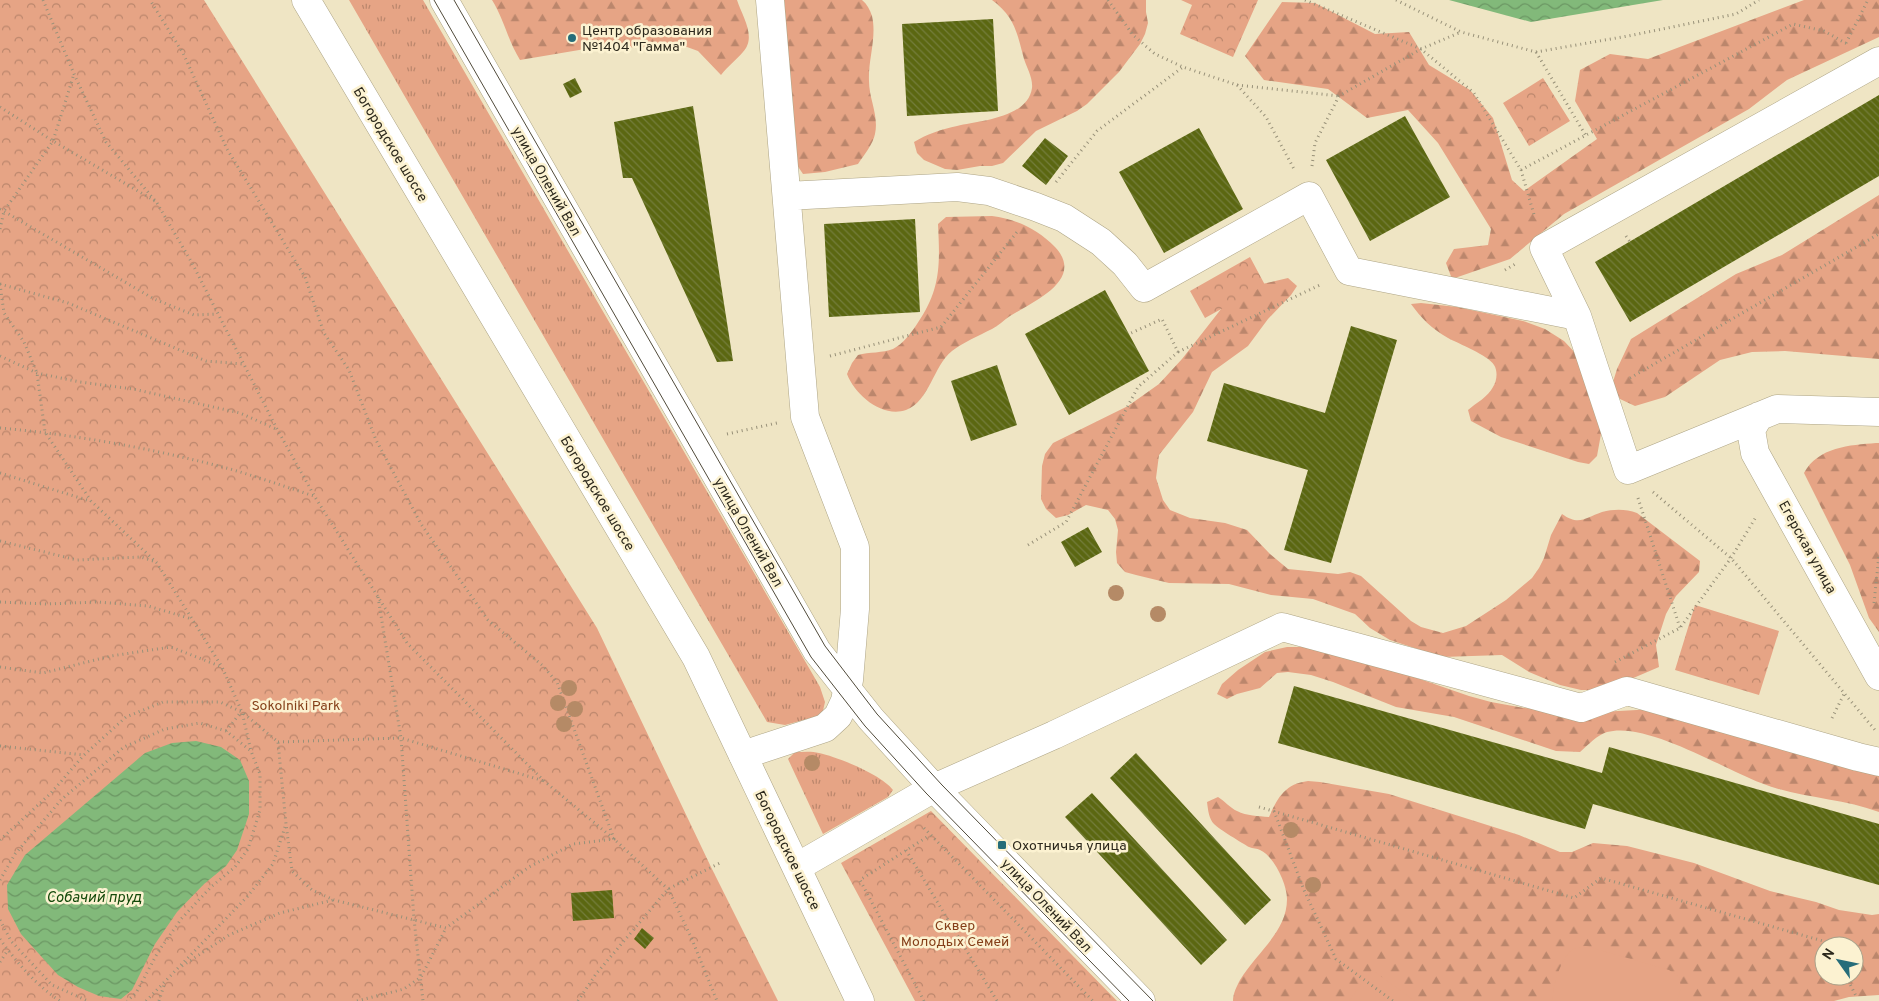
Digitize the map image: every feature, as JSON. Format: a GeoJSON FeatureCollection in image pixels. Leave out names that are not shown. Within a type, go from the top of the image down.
{"type":"FeatureCollection","features":[{"type":"Feature","properties":{"kind":"street","name":"Богородское шоссе"},"geometry":{"type":"LineString","coordinates":[[306,0],[696,657],[860,1001]]}},
{"type":"Feature","properties":{"kind":"street","name":"улица Олений Вал"},"geometry":{"type":"LineString","coordinates":[[444,0],[817,651],[871,719],[934,788],[1141,1001]]}},
{"type":"Feature","properties":{"kind":"street"},"geometry":{"type":"LineString","coordinates":[[743,755],[825,728],[838,716],[848,690],[855,609],[855,547],[806,417],[770,0]]}},
{"type":"Feature","properties":{"kind":"street"},"geometry":{"type":"LineString","coordinates":[[1877,62],[1544,248],[1577,316],[1628,470],[1776,409],[1879,412]]}},
{"type":"Feature","properties":{"kind":"street"},"geometry":{"type":"LineString","coordinates":[[786,196],[957,187],[989,191],[1064,218],[1101,242],[1125,264],[1144,288],[1176,272],[1309,196],[1349,271],[1577,316]]}},
{"type":"Feature","properties":{"kind":"street","name":"Егерская улица"},"geometry":{"type":"LineString","coordinates":[[1759,416],[1750,430],[1755,453],[1879,676]]}},
{"type":"Feature","properties":{"kind":"street"},"geometry":{"type":"LineString","coordinates":[[797,867],[934,788],[1054,735],[1282,627],[1581,708],[1627,691],[1879,762]]}},
{"type":"Feature","properties":{"kind":"path"},"geometry":{"type":"LineString","coordinates":[[43,0],[74,74],[106,142],[157,203],[192,263],[277,429],[315,496],[407,643],[544,781],[614,839],[668,889],[717,1001]]}},
{"type":"Feature","properties":{"kind":"path"},"geometry":{"type":"LineString","coordinates":[[150,0],[183,54],[227,149],[305,277],[324,333],[348,370],[376,440],[421,524],[488,620],[542,665],[557,682],[614,839]]}},
{"type":"Feature","properties":{"kind":"path"},"geometry":{"type":"LineString","coordinates":[[1108,0],[1133,35],[1156,54],[1183,68],[1237,85],[1339,96]]}},
{"type":"Feature","properties":{"kind":"path"},"geometry":{"type":"LineString","coordinates":[[1305,0],[1421,49],[1474,93],[1521,170],[1544,248],[1466,293]]}},
{"type":"Feature","properties":{"kind":"path"},"geometry":{"type":"LineString","coordinates":[[1396,0],[1461,32],[1536,52],[1736,14],[1759,0]]}},
{"type":"Feature","properties":{"kind":"path"},"geometry":{"type":"LineString","coordinates":[[1846,43],[1868,0]]}},
{"type":"Feature","properties":{"kind":"path"},"geometry":{"type":"LineString","coordinates":[[1521,170],[1793,24],[1824,31],[1877,62]]}},
{"type":"Feature","properties":{"kind":"path"},"geometry":{"type":"LineString","coordinates":[[1309,196],[1315,143],[1339,96],[1421,49],[1461,32]]}},
{"type":"Feature","properties":{"kind":"path"},"geometry":{"type":"LineString","coordinates":[[1536,52],[1586,136]]}},
{"type":"Feature","properties":{"kind":"path"},"geometry":{"type":"LineString","coordinates":[[801,364],[941,327],[1097,131],[1183,68]]}},
{"type":"Feature","properties":{"kind":"path"},"geometry":{"type":"LineString","coordinates":[[0,229],[4,210],[53,141],[74,74]]}},
{"type":"Feature","properties":{"kind":"path"},"geometry":{"type":"LineString","coordinates":[[1237,85],[1266,117],[1309,196]]}},
{"type":"Feature","properties":{"kind":"path"},"geometry":{"type":"LineString","coordinates":[[0,107],[157,203]]}},
{"type":"Feature","properties":{"kind":"path"},"geometry":{"type":"LineString","coordinates":[[0,209],[154,299],[194,315],[217,314]]}},
{"type":"Feature","properties":{"kind":"path"},"geometry":{"type":"LineString","coordinates":[[1603,394],[1879,234]]}},
{"type":"Feature","properties":{"kind":"path"},"geometry":{"type":"LineString","coordinates":[[1028,545],[1066,522],[1138,387],[1178,352],[1349,271]]}},
{"type":"Feature","properties":{"kind":"path"},"geometry":{"type":"LineString","coordinates":[[128,1001],[136,993],[158,952],[182,918],[211,887],[235,867],[248,849],[260,810],[260,774],[251,751],[242,712],[222,667],[157,562],[91,501],[45,432],[37,373],[24,342],[4,312],[0,284],[68,303],[206,361],[243,364]]}},
{"type":"Feature","properties":{"kind":"path"},"geometry":{"type":"LineString","coordinates":[[1129,334],[1162,320],[1178,352]]}},
{"type":"Feature","properties":{"kind":"path"},"geometry":{"type":"LineString","coordinates":[[0,356],[37,373],[80,382],[133,389],[240,413],[277,429]]}},
{"type":"Feature","properties":{"kind":"path"},"geometry":{"type":"LineString","coordinates":[[721,435],[806,417]]}},
{"type":"Feature","properties":{"kind":"path"},"geometry":{"type":"LineString","coordinates":[[0,428],[45,432],[138,447],[230,469],[315,496]]}},
{"type":"Feature","properties":{"kind":"path"},"geometry":{"type":"LineString","coordinates":[[1628,470],[1731,558],[1879,735]]}},
{"type":"Feature","properties":{"kind":"path"},"geometry":{"type":"LineString","coordinates":[[1628,470],[1680,628]]}},
{"type":"Feature","properties":{"kind":"path"},"geometry":{"type":"LineString","coordinates":[[0,473],[91,501]]}},
{"type":"Feature","properties":{"kind":"path"},"geometry":{"type":"LineString","coordinates":[[1612,663],[1680,628],[1731,558],[1775,488]]}},
{"type":"Feature","properties":{"kind":"path"},"geometry":{"type":"LineString","coordinates":[[0,541],[77,560],[141,557],[157,562]]}},
{"type":"Feature","properties":{"kind":"path"},"geometry":{"type":"LineString","coordinates":[[1873,609],[1879,555]]}},
{"type":"Feature","properties":{"kind":"path"},"geometry":{"type":"LineString","coordinates":[[377,596],[400,738],[422,1001]]}},
{"type":"Feature","properties":{"kind":"path"},"geometry":{"type":"LineString","coordinates":[[0,602],[46,604],[97,602],[148,606],[192,619]]}},
{"type":"Feature","properties":{"kind":"path"},"geometry":{"type":"LineString","coordinates":[[0,667],[43,673],[111,656],[171,647],[222,667]]}},
{"type":"Feature","properties":{"kind":"path"},"geometry":{"type":"LineString","coordinates":[[0,840],[50,794],[84,755],[126,717],[163,702],[220,702],[242,712],[278,742],[400,738],[544,781]]}},
{"type":"Feature","properties":{"kind":"path"},"geometry":{"type":"LineString","coordinates":[[226,731],[242,712]]}},
{"type":"Feature","properties":{"kind":"path"},"geometry":{"type":"LineString","coordinates":[[0,880],[16,854],[62,799],[124,747],[165,729],[200,723],[226,731],[251,751]]}},
{"type":"Feature","properties":{"kind":"path"},"geometry":{"type":"LineString","coordinates":[[278,742],[292,871],[312,890],[334,900],[446,928]]}},
{"type":"Feature","properties":{"kind":"path"},"geometry":{"type":"LineString","coordinates":[[0,746],[84,755]]}},
{"type":"Feature","properties":{"kind":"path"},"geometry":{"type":"LineString","coordinates":[[903,806],[1093,1001]]}},
{"type":"Feature","properties":{"kind":"path"},"geometry":{"type":"LineString","coordinates":[[1259,807],[1574,898],[1601,878],[1814,938]]}},
{"type":"Feature","properties":{"kind":"path"},"geometry":{"type":"LineString","coordinates":[[1273,810],[1304,890],[1336,959],[1393,1001]]}},
{"type":"Feature","properties":{"kind":"path"},"geometry":{"type":"LineString","coordinates":[[146,1001],[247,898],[273,864],[286,824]]}},
{"type":"Feature","properties":{"kind":"path"},"geometry":{"type":"LineString","coordinates":[[924,1001],[860,880],[930,834]]}},
{"type":"Feature","properties":{"kind":"path"},"geometry":{"type":"LineString","coordinates":[[356,1001],[404,989],[421,977],[446,928],[529,867],[573,844],[614,839]]}},
{"type":"Feature","properties":{"kind":"path"},"geometry":{"type":"LineString","coordinates":[[906,850],[997,1001]]}},
{"type":"Feature","properties":{"kind":"path"},"geometry":{"type":"LineString","coordinates":[[578,1001],[596,974],[668,889],[722,862]]}},
{"type":"Feature","properties":{"kind":"path"},"geometry":{"type":"LineString","coordinates":[[177,970],[229,936],[280,913],[334,900]]}},
{"type":"Feature","properties":{"kind":"path"},"geometry":{"type":"LineString","coordinates":[[0,920],[11,941],[52,985],[88,1001]]}},
{"type":"Feature","properties":{"kind":"path"},"geometry":{"type":"LineString","coordinates":[[0,939],[46,992],[60,1001]]}},
{"type":"Feature","properties":{"kind":"path"},"geometry":{"type":"LineString","coordinates":[[0,962],[8,950]]}},
{"type":"Feature","properties":{"kind":"path"},"geometry":{"type":"LineString","coordinates":[[159,1001],[165,982]]}},
{"type":"Feature","properties":{"kind":"path"},"geometry":{"type":"LineString","coordinates":[[46,992],[52,985]]}},
{"type":"Feature","properties":{"kind":"path"},"geometry":{"type":"LineString","coordinates":[[1851,986],[1856,998]]}},
{"type":"Feature","properties":{"kind":"green space","name":"Sokolniki Park"},"geometry":{"type":"Polygon","coordinates":[[[0,0],[204,0],[597,628],[711,867],[778,1001],[0,1001],[0,0]]]}},
{"type":"Feature","properties":{"kind":"green space"},"geometry":{"type":"Polygon","coordinates":[[[349,0],[423,0],[820,687],[825,702],[822,715],[785,725],[767,722],[349,0]]]}},
{"type":"Feature","properties":{"kind":"green space","name":"Центр образования №1404 \"Гамма\""},"geometry":{"type":"Polygon","coordinates":[[[492,0],[737,0],[747,26],[749,40],[743,52],[721,75],[698,51],[687,47],[591,48],[520,60],[492,0]]]}},
{"type":"Feature","properties":{"kind":"green space"},"geometry":{"type":"Polygon","coordinates":[[[784,0],[862,0],[867,5],[872,16],[874,32],[869,81],[876,127],[872,142],[858,164],[825,172],[803,174],[797,165],[784,0]]]}},
{"type":"Feature","properties":{"kind":"green space"},"geometry":{"type":"Polygon","coordinates":[[[992,0],[1146,0],[1148,23],[1140,44],[1119,72],[1087,104],[1077,111],[1036,131],[1003,163],[957,170],[945,169],[924,160],[917,153],[914,142],[940,130],[989,120],[1012,112],[1022,106],[1029,98],[1032,88],[1031,77],[1014,26],[1006,13],[992,0]]]}},
{"type":"Feature","properties":{"kind":"green space"},"geometry":{"type":"Polygon","coordinates":[[[1181,0],[1258,0],[1233,57],[1180,34],[1192,5],[1181,0]]]}},
{"type":"Feature","properties":{"kind":"green space"},"geometry":{"type":"Polygon","coordinates":[[[1804,0],[1879,0],[1879,37],[1787,80],[1749,109],[1564,214],[1510,259],[1452,279],[1446,263],[1454,249],[1488,245],[1491,229],[1438,143],[1408,110],[1367,118],[1328,89],[1264,80],[1245,56],[1282,2],[1315,3],[1375,34],[1409,32],[1429,65],[1470,90],[1493,118],[1512,180],[1524,191],[1597,139],[1575,101],[1580,70],[1610,54],[1648,59],[1804,0]]]}},
{"type":"Feature","properties":{"kind":"green space"},"geometry":{"type":"Polygon","coordinates":[[[1543,78],[1570,121],[1529,146],[1503,103],[1543,78]]]}},
{"type":"Feature","properties":{"kind":"green space"},"geometry":{"type":"Polygon","coordinates":[[[1879,195],[1879,359],[1785,351],[1752,352],[1720,360],[1665,397],[1635,406],[1620,399],[1612,385],[1631,339],[1736,274],[1782,255],[1879,195]]]}},
{"type":"Feature","properties":{"kind":"green space"},"geometry":{"type":"Polygon","coordinates":[[[992,216],[1018,222],[1034,230],[1055,247],[1063,259],[1064,270],[1060,280],[1042,297],[994,328],[952,351],[940,365],[921,399],[914,405],[906,410],[897,412],[879,408],[863,397],[851,382],[847,374],[852,363],[858,355],[893,349],[912,331],[925,311],[935,288],[939,264],[938,224],[946,217],[992,216]]]}},
{"type":"Feature","properties":{"kind":"green space"},"geometry":{"type":"Polygon","coordinates":[[[1250,257],[1265,285],[1205,318],[1190,291],[1250,257]]]}},
{"type":"Feature","properties":{"kind":"green space"},"geometry":{"type":"Polygon","coordinates":[[[1288,278],[1297,286],[1291,295],[1268,319],[1248,346],[1212,372],[1193,412],[1159,455],[1156,478],[1163,500],[1170,510],[1190,518],[1225,523],[1247,530],[1270,554],[1288,569],[1338,574],[1350,572],[1361,576],[1411,621],[1421,627],[1443,633],[1466,626],[1506,600],[1532,578],[1544,558],[1551,535],[1562,514],[1573,520],[1582,520],[1611,510],[1637,513],[1700,561],[1699,572],[1676,596],[1666,614],[1656,645],[1659,667],[1624,682],[1592,690],[1581,690],[1560,685],[1529,672],[1502,655],[1442,657],[1390,640],[1370,628],[1355,614],[1313,599],[1271,595],[1229,584],[1169,583],[1125,572],[1117,563],[1118,530],[1115,519],[1108,510],[1086,505],[1068,515],[1056,518],[1046,509],[1041,499],[1042,466],[1045,454],[1053,443],[1128,406],[1159,384],[1182,359],[1225,304],[1254,286],[1288,278]]]}},
{"type":"Feature","properties":{"kind":"green space"},"geometry":{"type":"Polygon","coordinates":[[[1421,303],[1457,307],[1523,321],[1545,329],[1564,341],[1580,358],[1603,423],[1597,456],[1589,464],[1578,462],[1501,437],[1471,421],[1468,410],[1491,391],[1496,379],[1495,367],[1486,357],[1442,335],[1432,327],[1411,304],[1421,303]]]}},
{"type":"Feature","properties":{"kind":"green space"},"geometry":{"type":"Polygon","coordinates":[[[1879,443],[1879,632],[1869,618],[1850,565],[1804,473],[1810,464],[1818,458],[1836,449],[1879,443]]]}},
{"type":"Feature","properties":{"kind":"green space"},"geometry":{"type":"Polygon","coordinates":[[[1695,605],[1779,631],[1759,695],[1675,670],[1695,605]]]}},
{"type":"Feature","properties":{"kind":"green space"},"geometry":{"type":"Polygon","coordinates":[[[1287,647],[1309,647],[1365,660],[1469,696],[1524,708],[1600,712],[1655,709],[1879,775],[1879,812],[1865,807],[1775,788],[1685,748],[1642,733],[1623,730],[1607,732],[1596,738],[1580,752],[1556,751],[1454,717],[1396,707],[1333,682],[1311,675],[1288,672],[1277,673],[1260,688],[1237,694],[1227,699],[1217,694],[1222,684],[1238,670],[1265,652],[1287,647]]]}},
{"type":"Feature","properties":{"kind":"green space"},"geometry":{"type":"Polygon","coordinates":[[[795,752],[816,752],[848,763],[879,778],[893,790],[888,797],[823,834],[788,759],[795,752]]]}},
{"type":"Feature","properties":{"kind":"green space"},"geometry":{"type":"Polygon","coordinates":[[[1308,781],[1320,782],[1389,794],[1519,835],[1560,852],[1572,852],[1593,843],[1627,846],[1694,863],[1770,891],[1816,902],[1839,910],[1872,915],[1879,914],[1879,995],[1849,997],[1834,1001],[1233,1001],[1234,992],[1240,980],[1270,942],[1282,922],[1286,911],[1287,899],[1285,886],[1275,864],[1265,853],[1249,847],[1214,824],[1208,811],[1207,802],[1218,797],[1241,813],[1269,817],[1279,798],[1293,785],[1308,781]]]}},
{"type":"Feature","properties":{"kind":"green space","name":"Сквер Молодых Семей"},"geometry":{"type":"Polygon","coordinates":[[[931,811],[1117,1001],[915,1001],[841,863],[931,811]]]}},
{"type":"Feature","properties":{"kind":"green space"},"geometry":{"type":"Polygon","coordinates":[[[1586,946],[1669,970],[1679,977],[1681,988],[1677,1001],[1553,1001],[1556,981],[1565,958],[1574,949],[1586,946]]]}},
{"type":"Feature","properties":{"kind":"green space"},"geometry":{"type":"Polygon","coordinates":[[[1372,970],[1415,1001],[1349,1001],[1372,970]]]}},
{"type":"Feature","properties":{"kind":"water"},"geometry":{"type":"Polygon","coordinates":[[[1449,0],[1663,0],[1531,22],[1449,0]]]}},
{"type":"Feature","properties":{"kind":"water","name":"Собачий пруд"},"geometry":{"type":"Polygon","coordinates":[[[196,741],[221,747],[240,760],[249,781],[249,814],[237,850],[226,866],[204,884],[177,912],[155,944],[132,990],[121,999],[99,996],[78,987],[58,975],[21,934],[8,909],[7,885],[25,855],[145,753],[172,743],[196,741]]]}},
{"type":"Feature","properties":{"kind":"building"},"geometry":{"type":"Polygon","coordinates":[[[993,19],[998,111],[907,116],[902,24],[993,19]]]}},
{"type":"Feature","properties":{"kind":"building"},"geometry":{"type":"Polygon","coordinates":[[[575,78],[582,92],[570,98],[563,84],[575,78]]]}},
{"type":"Feature","properties":{"kind":"building"},"geometry":{"type":"Polygon","coordinates":[[[1879,95],[1879,176],[1630,322],[1595,262],[1879,95]]]}},
{"type":"Feature","properties":{"kind":"building"},"geometry":{"type":"Polygon","coordinates":[[[693,106],[733,361],[717,362],[632,178],[623,178],[614,122],[693,106]]]}},
{"type":"Feature","properties":{"kind":"building"},"geometry":{"type":"Polygon","coordinates":[[[1405,116],[1450,197],[1370,241],[1326,160],[1405,116]]]}},
{"type":"Feature","properties":{"kind":"building"},"geometry":{"type":"Polygon","coordinates":[[[1199,128],[1243,209],[1164,253],[1119,172],[1199,128]]]}},
{"type":"Feature","properties":{"kind":"building"},"geometry":{"type":"Polygon","coordinates":[[[1045,138],[1068,156],[1046,185],[1022,166],[1045,138]]]}},
{"type":"Feature","properties":{"kind":"building"},"geometry":{"type":"Polygon","coordinates":[[[915,219],[920,312],[829,317],[824,224],[915,219]]]}},
{"type":"Feature","properties":{"kind":"building"},"geometry":{"type":"Polygon","coordinates":[[[1105,290],[1149,371],[1069,415],[1025,334],[1105,290]]]}},
{"type":"Feature","properties":{"kind":"building"},"geometry":{"type":"Polygon","coordinates":[[[1351,326],[1397,340],[1331,563],[1284,550],[1308,470],[1207,441],[1224,383],[1325,413],[1351,326]]]}},
{"type":"Feature","properties":{"kind":"building"},"geometry":{"type":"Polygon","coordinates":[[[997,365],[1017,425],[971,441],[951,381],[997,365]]]}},
{"type":"Feature","properties":{"kind":"building"},"geometry":{"type":"Polygon","coordinates":[[[1088,527],[1102,552],[1075,567],[1061,542],[1088,527]]]}},
{"type":"Feature","properties":{"kind":"building"},"geometry":{"type":"Polygon","coordinates":[[[1294,686],[1602,773],[1609,747],[1879,824],[1879,885],[1593,804],[1585,829],[1278,743],[1294,686]]]}},
{"type":"Feature","properties":{"kind":"building"},"geometry":{"type":"Polygon","coordinates":[[[1136,753],[1271,900],[1245,925],[1110,778],[1136,753]]]}},
{"type":"Feature","properties":{"kind":"building"},"geometry":{"type":"Polygon","coordinates":[[[1092,793],[1227,940],[1201,965],[1065,817],[1092,793]]]}},
{"type":"Feature","properties":{"kind":"building"},"geometry":{"type":"Polygon","coordinates":[[[612,890],[614,918],[573,921],[571,893],[612,890]]]}},
{"type":"Feature","properties":{"kind":"building"},"geometry":{"type":"Polygon","coordinates":[[[642,928],[654,938],[645,949],[634,939],[642,928]]]}},
{"type":"Feature","properties":{"kind":"tram line"},"geometry":{"type":"LineString","coordinates":[[434,0],[811,657],[865,726],[926,793],[1129,1001]]}},
{"type":"Feature","properties":{"kind":"tram line"},"geometry":{"type":"LineString","coordinates":[[454,0],[825,646],[877,714],[942,785],[1153,1001]]}},
{"type":"Feature","properties":{"kind":"place","name":"Центр образования №1404 \"Гамма\""},"geometry":{"type":"Point","coordinates":[572,38]}},
{"type":"Feature","properties":{"kind":"place","name":"Охотничья улица"},"geometry":{"type":"Point","coordinates":[1002,845]}}]}
